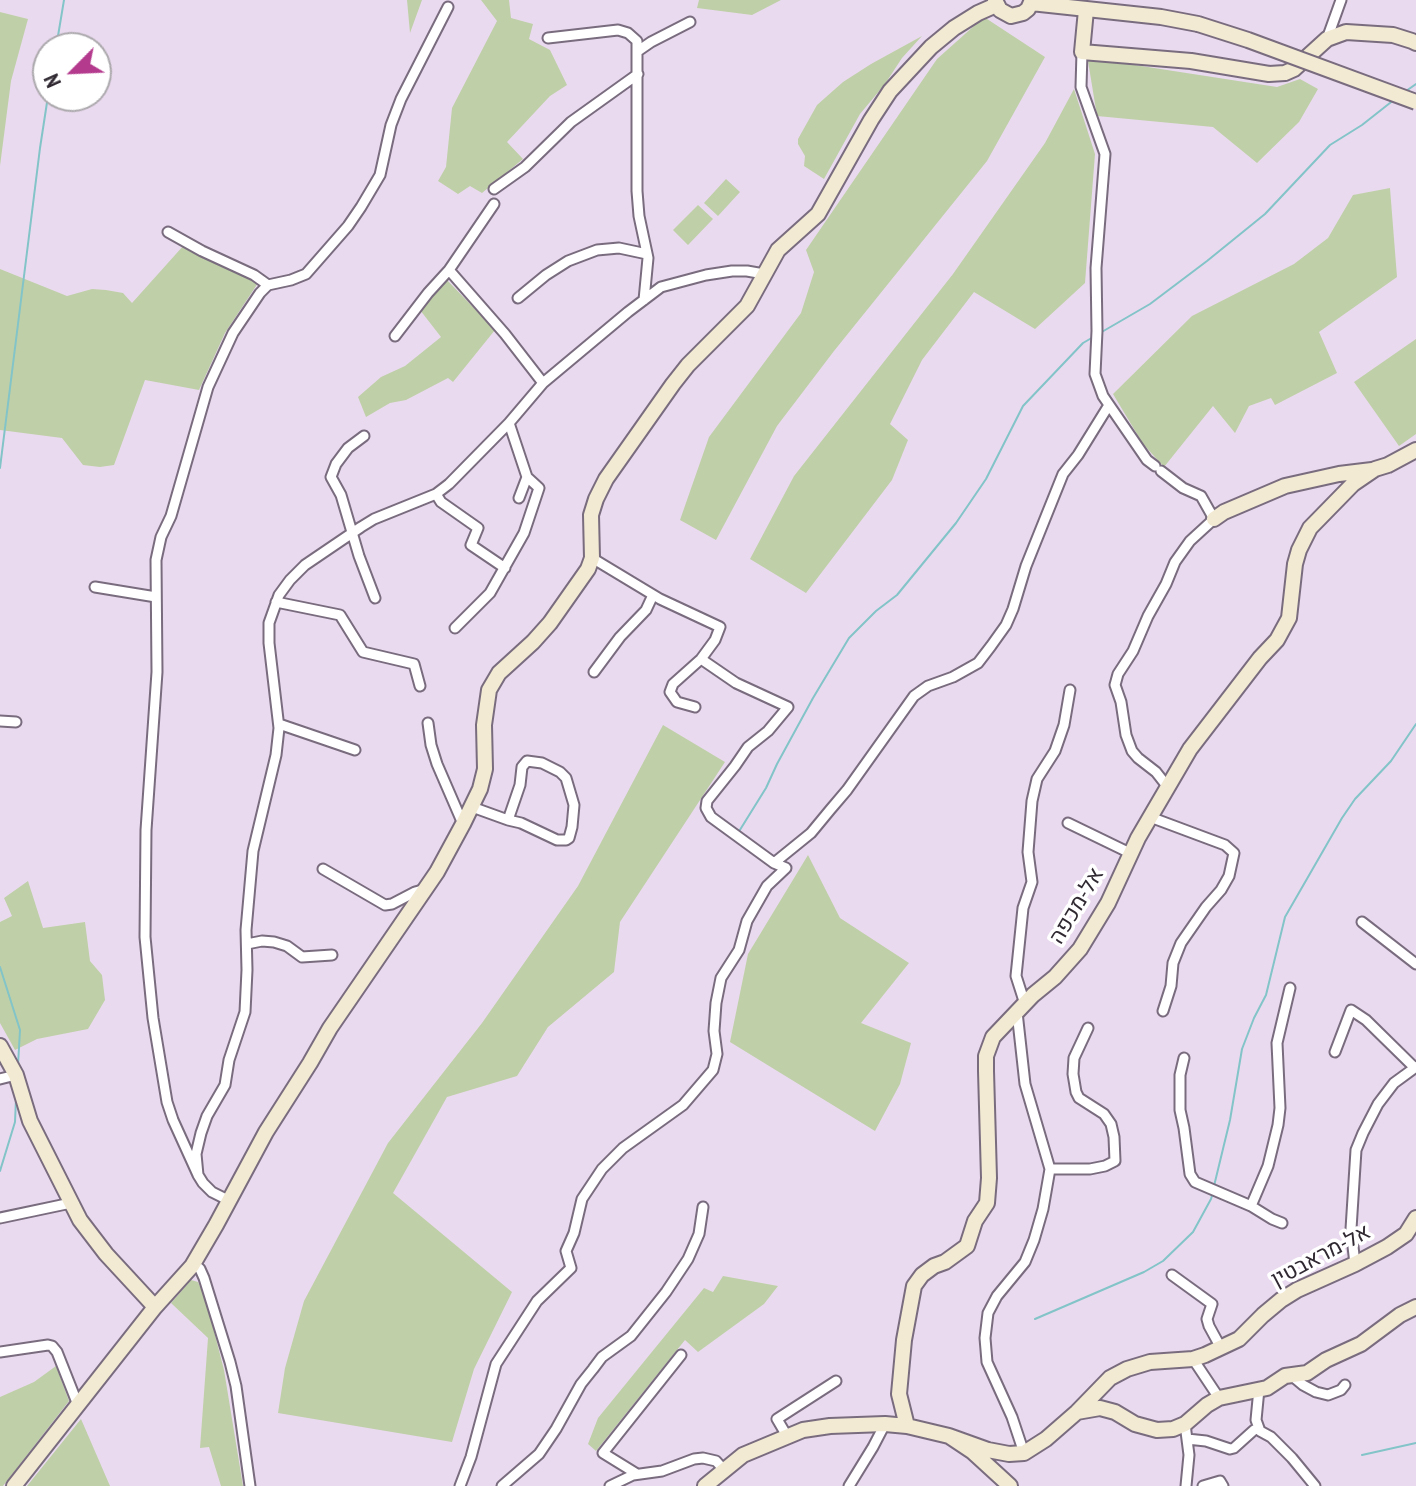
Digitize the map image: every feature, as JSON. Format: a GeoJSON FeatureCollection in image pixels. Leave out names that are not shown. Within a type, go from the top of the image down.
{"type":"FeatureCollection","features":[{"type":"Feature","properties":{"kind":"street"},"geometry":{"type":"LineString","coordinates":[[1327,39],[1341,0]]}},
{"type":"Feature","properties":{"kind":"street"},"geometry":{"type":"LineString","coordinates":[[14,1486],[193,1263],[266,1132],[330,1028],[426,889],[480,789],[485,769],[484,725],[489,690],[499,673],[550,623],[583,578],[592,558],[591,515],[606,479],[688,365],[747,306],[778,250],[818,214],[890,91],[931,47],[954,28],[996,2],[1005,14],[1017,16],[1031,2],[1198,24],[1416,102]]}},
{"type":"Feature","properties":{"kind":"street"},"geometry":{"type":"LineString","coordinates":[[230,1201],[212,1192],[203,1183],[173,1120],[167,1102],[153,1018],[145,937],[146,830],[157,672],[156,560],[208,387],[233,333],[268,285],[306,274],[361,207],[380,175],[391,125],[401,99],[448,7]]}},
{"type":"Feature","properties":{"kind":"street"},"geometry":{"type":"LineString","coordinates":[[1086,10],[1081,87],[1105,154],[1096,268],[1095,374],[1103,396],[1147,460],[1183,488],[1201,496],[1214,519]]}},
{"type":"Feature","properties":{"kind":"street"},"geometry":{"type":"LineString","coordinates":[[638,51],[690,22]]}},
{"type":"Feature","properties":{"kind":"street"},"geometry":{"type":"LineString","coordinates":[[548,38],[618,30],[634,36],[637,41],[637,191],[648,273],[644,300]]}},
{"type":"Feature","properties":{"kind":"street"},"geometry":{"type":"LineString","coordinates":[[1082,52],[1191,61],[1269,74],[1294,69],[1327,39],[1346,32],[1393,35],[1416,43]]}},
{"type":"Feature","properties":{"kind":"street"},"geometry":{"type":"LineString","coordinates":[[494,189],[525,167],[571,122],[638,74]]}},
{"type":"Feature","properties":{"kind":"street"},"geometry":{"type":"LineString","coordinates":[[395,336],[449,270],[494,204]]}},
{"type":"Feature","properties":{"kind":"street"},"geometry":{"type":"LineString","coordinates":[[168,232],[268,285]]}},
{"type":"Feature","properties":{"kind":"street"},"geometry":{"type":"LineString","coordinates":[[518,298],[568,261],[597,250],[619,248],[647,254]]}},
{"type":"Feature","properties":{"kind":"street"},"geometry":{"type":"LineString","coordinates":[[449,270],[543,383]]}},
{"type":"Feature","properties":{"kind":"street"},"geometry":{"type":"LineString","coordinates":[[198,1175],[196,1154],[201,1133],[225,1085],[229,1060],[245,1012],[246,930],[253,851],[276,755],[279,724],[269,643],[269,623],[276,602],[290,580],[305,565],[374,519],[436,494],[449,484],[543,383],[661,287],[706,275],[747,271],[764,274]]}},
{"type":"Feature","properties":{"kind":"street"},"geometry":{"type":"LineString","coordinates":[[774,863],[811,833],[847,790],[914,696],[928,686],[978,663],[991,646],[1013,609],[1026,566],[1063,474],[1109,405]]}},
{"type":"Feature","properties":{"kind":"street"},"geometry":{"type":"LineString","coordinates":[[455,628],[490,593],[505,568],[524,533],[539,488],[527,477],[509,423]]}},
{"type":"Feature","properties":{"kind":"street"},"geometry":{"type":"LineString","coordinates":[[364,436],[348,448],[331,477],[341,495],[375,598]]}},
{"type":"Feature","properties":{"kind":"street","name":"אל-מכפה"},"geometry":{"type":"LineString","coordinates":[[907,1426],[899,1394],[904,1340],[914,1286],[922,1275],[967,1246],[975,1221],[987,1203],[986,1056],[993,1037],[1080,949],[1108,903],[1138,838],[1190,749],[1214,715],[1277,640],[1289,618],[1295,564],[1310,528],[1353,484],[1375,469],[1416,450]]}},
{"type":"Feature","properties":{"kind":"street"},"geometry":{"type":"LineString","coordinates":[[1167,786],[1132,751],[1115,685],[1175,562],[1190,541],[1224,512],[1285,486],[1375,469]]}},
{"type":"Feature","properties":{"kind":"street"},"geometry":{"type":"LineString","coordinates":[[519,498],[527,477]]}},
{"type":"Feature","properties":{"kind":"street"},"geometry":{"type":"LineString","coordinates":[[436,494],[441,502],[478,528],[471,545],[505,568]]}},
{"type":"Feature","properties":{"kind":"street"},"geometry":{"type":"LineString","coordinates":[[592,558],[653,595],[720,627],[701,659],[673,684],[670,692],[677,702],[695,707]]}},
{"type":"Feature","properties":{"kind":"street"},"geometry":{"type":"LineString","coordinates":[[95,587],[156,597]]}},
{"type":"Feature","properties":{"kind":"street"},"geometry":{"type":"LineString","coordinates":[[594,672],[620,637],[646,610],[653,595]]}},
{"type":"Feature","properties":{"kind":"street"},"geometry":{"type":"LineString","coordinates":[[276,602],[340,615],[363,652],[414,664],[420,686]]}},
{"type":"Feature","properties":{"kind":"street"},"geometry":{"type":"LineString","coordinates":[[460,1486],[496,1364],[537,1301],[571,1268],[566,1251],[582,1199],[602,1169],[623,1148],[683,1105],[713,1070],[717,1054],[714,1031],[716,1003],[721,978],[739,950],[747,921],[767,886],[786,868],[774,863],[711,817],[706,808],[707,801],[748,747],[768,731],[788,707],[736,683],[701,659]]}},
{"type":"Feature","properties":{"kind":"street"},"geometry":{"type":"LineString","coordinates":[[705,1486],[743,1455],[803,1430],[830,1426],[907,1426],[988,1450],[1024,1453],[1012,1417],[987,1362],[985,1338],[988,1313],[997,1296],[1025,1262],[1034,1240],[1050,1169],[1025,1084],[1016,976],[1023,908],[1032,882],[1028,852],[1032,801],[1037,779],[1055,751],[1064,725],[1070,690]]}},
{"type":"Feature","properties":{"kind":"street"},"geometry":{"type":"LineString","coordinates":[[0,721],[16,722]]}},
{"type":"Feature","properties":{"kind":"street"},"geometry":{"type":"LineString","coordinates":[[428,723],[437,764],[463,824]]}},
{"type":"Feature","properties":{"kind":"street"},"geometry":{"type":"LineString","coordinates":[[279,724],[355,750]]}},
{"type":"Feature","properties":{"kind":"street"},"geometry":{"type":"LineString","coordinates":[[472,807],[508,820],[521,823],[557,840],[566,840],[571,835],[574,805],[566,778],[542,763],[531,760],[524,763],[508,820]]}},
{"type":"Feature","properties":{"kind":"street"},"geometry":{"type":"LineString","coordinates":[[1150,817],[1225,845],[1234,853],[1229,876],[1221,890],[1181,943],[1173,963],[1171,986],[1163,1011]]}},
{"type":"Feature","properties":{"kind":"street"},"geometry":{"type":"LineString","coordinates":[[1068,823],[1132,854]]}},
{"type":"Feature","properties":{"kind":"street"},"geometry":{"type":"LineString","coordinates":[[323,869],[385,905],[426,889]]}},
{"type":"Feature","properties":{"kind":"street"},"geometry":{"type":"LineString","coordinates":[[1362,922],[1416,964]]}},
{"type":"Feature","properties":{"kind":"street"},"geometry":{"type":"LineString","coordinates":[[247,944],[274,942],[287,946],[302,957],[332,955]]}},
{"type":"Feature","properties":{"kind":"street"},"geometry":{"type":"LineString","coordinates":[[1251,1206],[1268,1166],[1278,1125],[1277,1043],[1290,988]]}},
{"type":"Feature","properties":{"kind":"street"},"geometry":{"type":"LineString","coordinates":[[1335,1052],[1351,1010],[1366,1020],[1415,1068],[1394,1083],[1378,1104],[1356,1150],[1351,1229],[1355,1264]]}},
{"type":"Feature","properties":{"kind":"street"},"geometry":{"type":"LineString","coordinates":[[1050,1169],[1090,1169],[1115,1161],[1111,1124],[1104,1114],[1079,1098],[1076,1092],[1074,1058],[1088,1028]]}},
{"type":"Feature","properties":{"kind":"street"},"geometry":{"type":"LineString","coordinates":[[0,1046],[16,1075],[30,1121],[80,1220],[106,1254],[155,1307]]}},
{"type":"Feature","properties":{"kind":"street"},"geometry":{"type":"LineString","coordinates":[[1184,1058],[1180,1075],[1180,1110],[1190,1174],[1202,1186],[1251,1206],[1282,1223]]}},
{"type":"Feature","properties":{"kind":"street"},"geometry":{"type":"LineString","coordinates":[[0,1079],[16,1075]]}},
{"type":"Feature","properties":{"kind":"street"},"geometry":{"type":"LineString","coordinates":[[0,1218],[71,1203]]}},
{"type":"Feature","properties":{"kind":"street"},"geometry":{"type":"LineString","coordinates":[[502,1486],[539,1454],[581,1384],[602,1357],[631,1336],[666,1292],[688,1259],[699,1234],[703,1207]]}},
{"type":"Feature","properties":{"kind":"street","name":"אל-מראבטין"},"geometry":{"type":"LineString","coordinates":[[1024,1453],[1077,1412],[1110,1378],[1150,1362],[1193,1359],[1239,1339],[1281,1300],[1355,1264],[1406,1234],[1416,1218]]}},
{"type":"Feature","properties":{"kind":"street"},"geometry":{"type":"LineString","coordinates":[[193,1263],[204,1278],[230,1362],[250,1486]]}},
{"type":"Feature","properties":{"kind":"street"},"geometry":{"type":"LineString","coordinates":[[1172,1275],[1212,1304],[1208,1313],[1209,1326],[1221,1348]]}},
{"type":"Feature","properties":{"kind":"street"},"geometry":{"type":"LineString","coordinates":[[1186,1486],[1189,1455],[1186,1432],[1207,1405],[1219,1398],[1267,1388],[1285,1376],[1307,1373],[1326,1360],[1361,1344],[1416,1307]]}},
{"type":"Feature","properties":{"kind":"street"},"geometry":{"type":"LineString","coordinates":[[0,1352],[52,1346],[78,1405]]}},
{"type":"Feature","properties":{"kind":"street"},"geometry":{"type":"LineString","coordinates":[[637,1474],[603,1453],[681,1355]]}},
{"type":"Feature","properties":{"kind":"street"},"geometry":{"type":"LineString","coordinates":[[1193,1359],[1219,1398]]}},
{"type":"Feature","properties":{"kind":"street"},"geometry":{"type":"LineString","coordinates":[[1291,1375],[1303,1385],[1328,1395],[1345,1385]]}},
{"type":"Feature","properties":{"kind":"street"},"geometry":{"type":"LineString","coordinates":[[787,1436],[777,1419],[836,1381]]}},
{"type":"Feature","properties":{"kind":"street"},"geometry":{"type":"LineString","coordinates":[[1259,1389],[1256,1420],[1260,1431],[1271,1437],[1315,1486]]}},
{"type":"Feature","properties":{"kind":"street"},"geometry":{"type":"LineString","coordinates":[[1077,1412],[1100,1408],[1115,1412],[1135,1424],[1157,1430],[1186,1432],[1230,1449],[1254,1430]]}},
{"type":"Feature","properties":{"kind":"street"},"geometry":{"type":"LineString","coordinates":[[849,1486],[885,1424]]}},
{"type":"Feature","properties":{"kind":"street"},"geometry":{"type":"LineString","coordinates":[[949,1436],[973,1452],[1010,1486]]}},
{"type":"Feature","properties":{"kind":"street"},"geometry":{"type":"LineString","coordinates":[[610,1486],[637,1474],[662,1471],[703,1458],[716,1461],[724,1470]]}},
{"type":"Feature","properties":{"kind":"street"},"geometry":{"type":"LineString","coordinates":[[1203,1486],[1220,1481],[1223,1486]]}},
{"type":"Feature","properties":{"kind":"green space"},"geometry":{"type":"Polygon","coordinates":[[[407,0],[422,0],[410,33],[407,0]]]}},
{"type":"Feature","properties":{"kind":"green space"},"geometry":{"type":"Polygon","coordinates":[[[481,0],[509,0],[511,18],[533,24],[529,39],[550,50],[567,85],[550,96],[507,142],[523,159],[482,193],[470,186],[458,194],[438,181],[446,167],[452,108],[497,21],[481,0]]]}},
{"type":"Feature","properties":{"kind":"green space"},"geometry":{"type":"Polygon","coordinates":[[[699,0],[781,0],[752,15],[697,8],[699,0]]]}},
{"type":"Feature","properties":{"kind":"green space"},"geometry":{"type":"Polygon","coordinates":[[[0,12],[28,19],[11,81],[0,166],[0,12]]]}},
{"type":"Feature","properties":{"kind":"green space"},"geometry":{"type":"Polygon","coordinates":[[[984,17],[1045,57],[987,161],[777,426],[716,540],[680,520],[709,437],[801,313],[814,272],[806,250],[937,59],[984,17]]]}},
{"type":"Feature","properties":{"kind":"green space"},"geometry":{"type":"Polygon","coordinates":[[[922,36],[860,114],[824,179],[804,166],[805,156],[798,139],[817,105],[843,82],[922,36]]]}},
{"type":"Feature","properties":{"kind":"green space"},"geometry":{"type":"Polygon","coordinates":[[[1096,59],[1277,87],[1300,79],[1318,89],[1299,122],[1257,163],[1213,127],[1097,116],[1088,61],[1096,59]]]}},
{"type":"Feature","properties":{"kind":"green space"},"geometry":{"type":"Polygon","coordinates":[[[1074,89],[1095,154],[1085,283],[1035,329],[974,292],[922,360],[890,424],[908,440],[892,480],[806,593],[750,559],[794,476],[953,274],[1045,143],[1074,89]]]}},
{"type":"Feature","properties":{"kind":"green space"},"geometry":{"type":"Polygon","coordinates":[[[726,179],[740,192],[718,216],[704,203],[726,179]]]}},
{"type":"Feature","properties":{"kind":"green space"},"geometry":{"type":"Polygon","coordinates":[[[1390,188],[1397,277],[1319,332],[1337,373],[1275,405],[1271,398],[1249,406],[1235,433],[1213,406],[1164,467],[1143,444],[1113,394],[1192,316],[1294,264],[1328,238],[1353,195],[1390,188]]]}},
{"type":"Feature","properties":{"kind":"green space"},"geometry":{"type":"Polygon","coordinates":[[[698,205],[713,219],[688,245],[673,230],[698,205]]]}},
{"type":"Feature","properties":{"kind":"green space"},"geometry":{"type":"Polygon","coordinates":[[[184,245],[258,283],[225,333],[199,390],[145,380],[114,465],[83,465],[62,438],[0,430],[0,269],[67,296],[92,289],[106,290],[123,293],[132,303],[184,245]]]}},
{"type":"Feature","properties":{"kind":"green space"},"geometry":{"type":"Polygon","coordinates":[[[447,280],[495,330],[453,382],[448,378],[366,417],[358,397],[381,377],[405,366],[441,337],[420,310],[447,280]]]}},
{"type":"Feature","properties":{"kind":"green space"},"geometry":{"type":"Polygon","coordinates":[[[1416,339],[1416,434],[1399,446],[1354,382],[1416,339]]]}},
{"type":"Feature","properties":{"kind":"green space"},"geometry":{"type":"Polygon","coordinates":[[[663,725],[725,762],[620,922],[614,972],[548,1027],[517,1076],[447,1097],[393,1193],[512,1292],[474,1369],[452,1442],[278,1413],[285,1368],[304,1301],[388,1143],[482,1023],[578,886],[663,725]]]}},
{"type":"Feature","properties":{"kind":"green space"},"geometry":{"type":"Polygon","coordinates":[[[808,855],[840,918],[909,963],[861,1023],[911,1043],[900,1084],[875,1131],[730,1042],[748,954],[808,855]]]}},
{"type":"Feature","properties":{"kind":"green space"},"geometry":{"type":"Polygon","coordinates":[[[28,881],[43,928],[85,922],[90,961],[102,975],[105,1000],[88,1029],[37,1039],[15,1050],[0,1023],[0,922],[12,916],[4,898],[28,881]]]}},
{"type":"Feature","properties":{"kind":"green space"},"geometry":{"type":"Polygon","coordinates":[[[723,1276],[778,1286],[764,1304],[698,1352],[685,1340],[596,1451],[588,1444],[598,1418],[704,1288],[713,1292],[723,1276]]]}},
{"type":"Feature","properties":{"kind":"green space"},"geometry":{"type":"Polygon","coordinates":[[[191,1280],[198,1282],[206,1300],[224,1370],[243,1486],[221,1486],[209,1447],[200,1448],[208,1338],[171,1303],[191,1280]]]}},
{"type":"Feature","properties":{"kind":"green space"},"geometry":{"type":"Polygon","coordinates":[[[56,1366],[69,1401],[0,1486],[0,1397],[34,1382],[56,1366]]]}},
{"type":"Feature","properties":{"kind":"green space"},"geometry":{"type":"Polygon","coordinates":[[[81,1419],[110,1486],[27,1486],[81,1419]]]}},
{"type":"Feature","properties":{"kind":"waterway"},"geometry":{"type":"LineString","coordinates":[[59,32],[64,0]]}},
{"type":"Feature","properties":{"kind":"waterway"},"geometry":{"type":"LineString","coordinates":[[1406,91],[1416,84]]}},
{"type":"Feature","properties":{"kind":"waterway"},"geometry":{"type":"LineString","coordinates":[[1100,333],[1150,304],[1207,261],[1265,214],[1330,145],[1395,99]]}},
{"type":"Feature","properties":{"kind":"waterway"},"geometry":{"type":"LineString","coordinates":[[0,468],[46,112]]}},
{"type":"Feature","properties":{"kind":"waterway"},"geometry":{"type":"LineString","coordinates":[[738,833],[849,638],[897,595],[956,523],[986,479],[1023,406],[1083,343],[1095,336]]}},
{"type":"Feature","properties":{"kind":"waterway"},"geometry":{"type":"LineString","coordinates":[[1214,1186],[1230,1120],[1242,1049],[1266,995],[1285,917],[1342,818],[1355,799],[1391,761],[1416,724]]}},
{"type":"Feature","properties":{"kind":"waterway"},"geometry":{"type":"LineString","coordinates":[[0,967],[20,1030],[18,1065]]}},
{"type":"Feature","properties":{"kind":"waterway"},"geometry":{"type":"LineString","coordinates":[[0,1171],[15,1122],[16,1099]]}},
{"type":"Feature","properties":{"kind":"waterway"},"geometry":{"type":"LineString","coordinates":[[1035,1319],[1163,1261],[1193,1232],[1213,1192]]}},
{"type":"Feature","properties":{"kind":"waterway"},"geometry":{"type":"LineString","coordinates":[[1362,1455],[1416,1443]]}}]}
